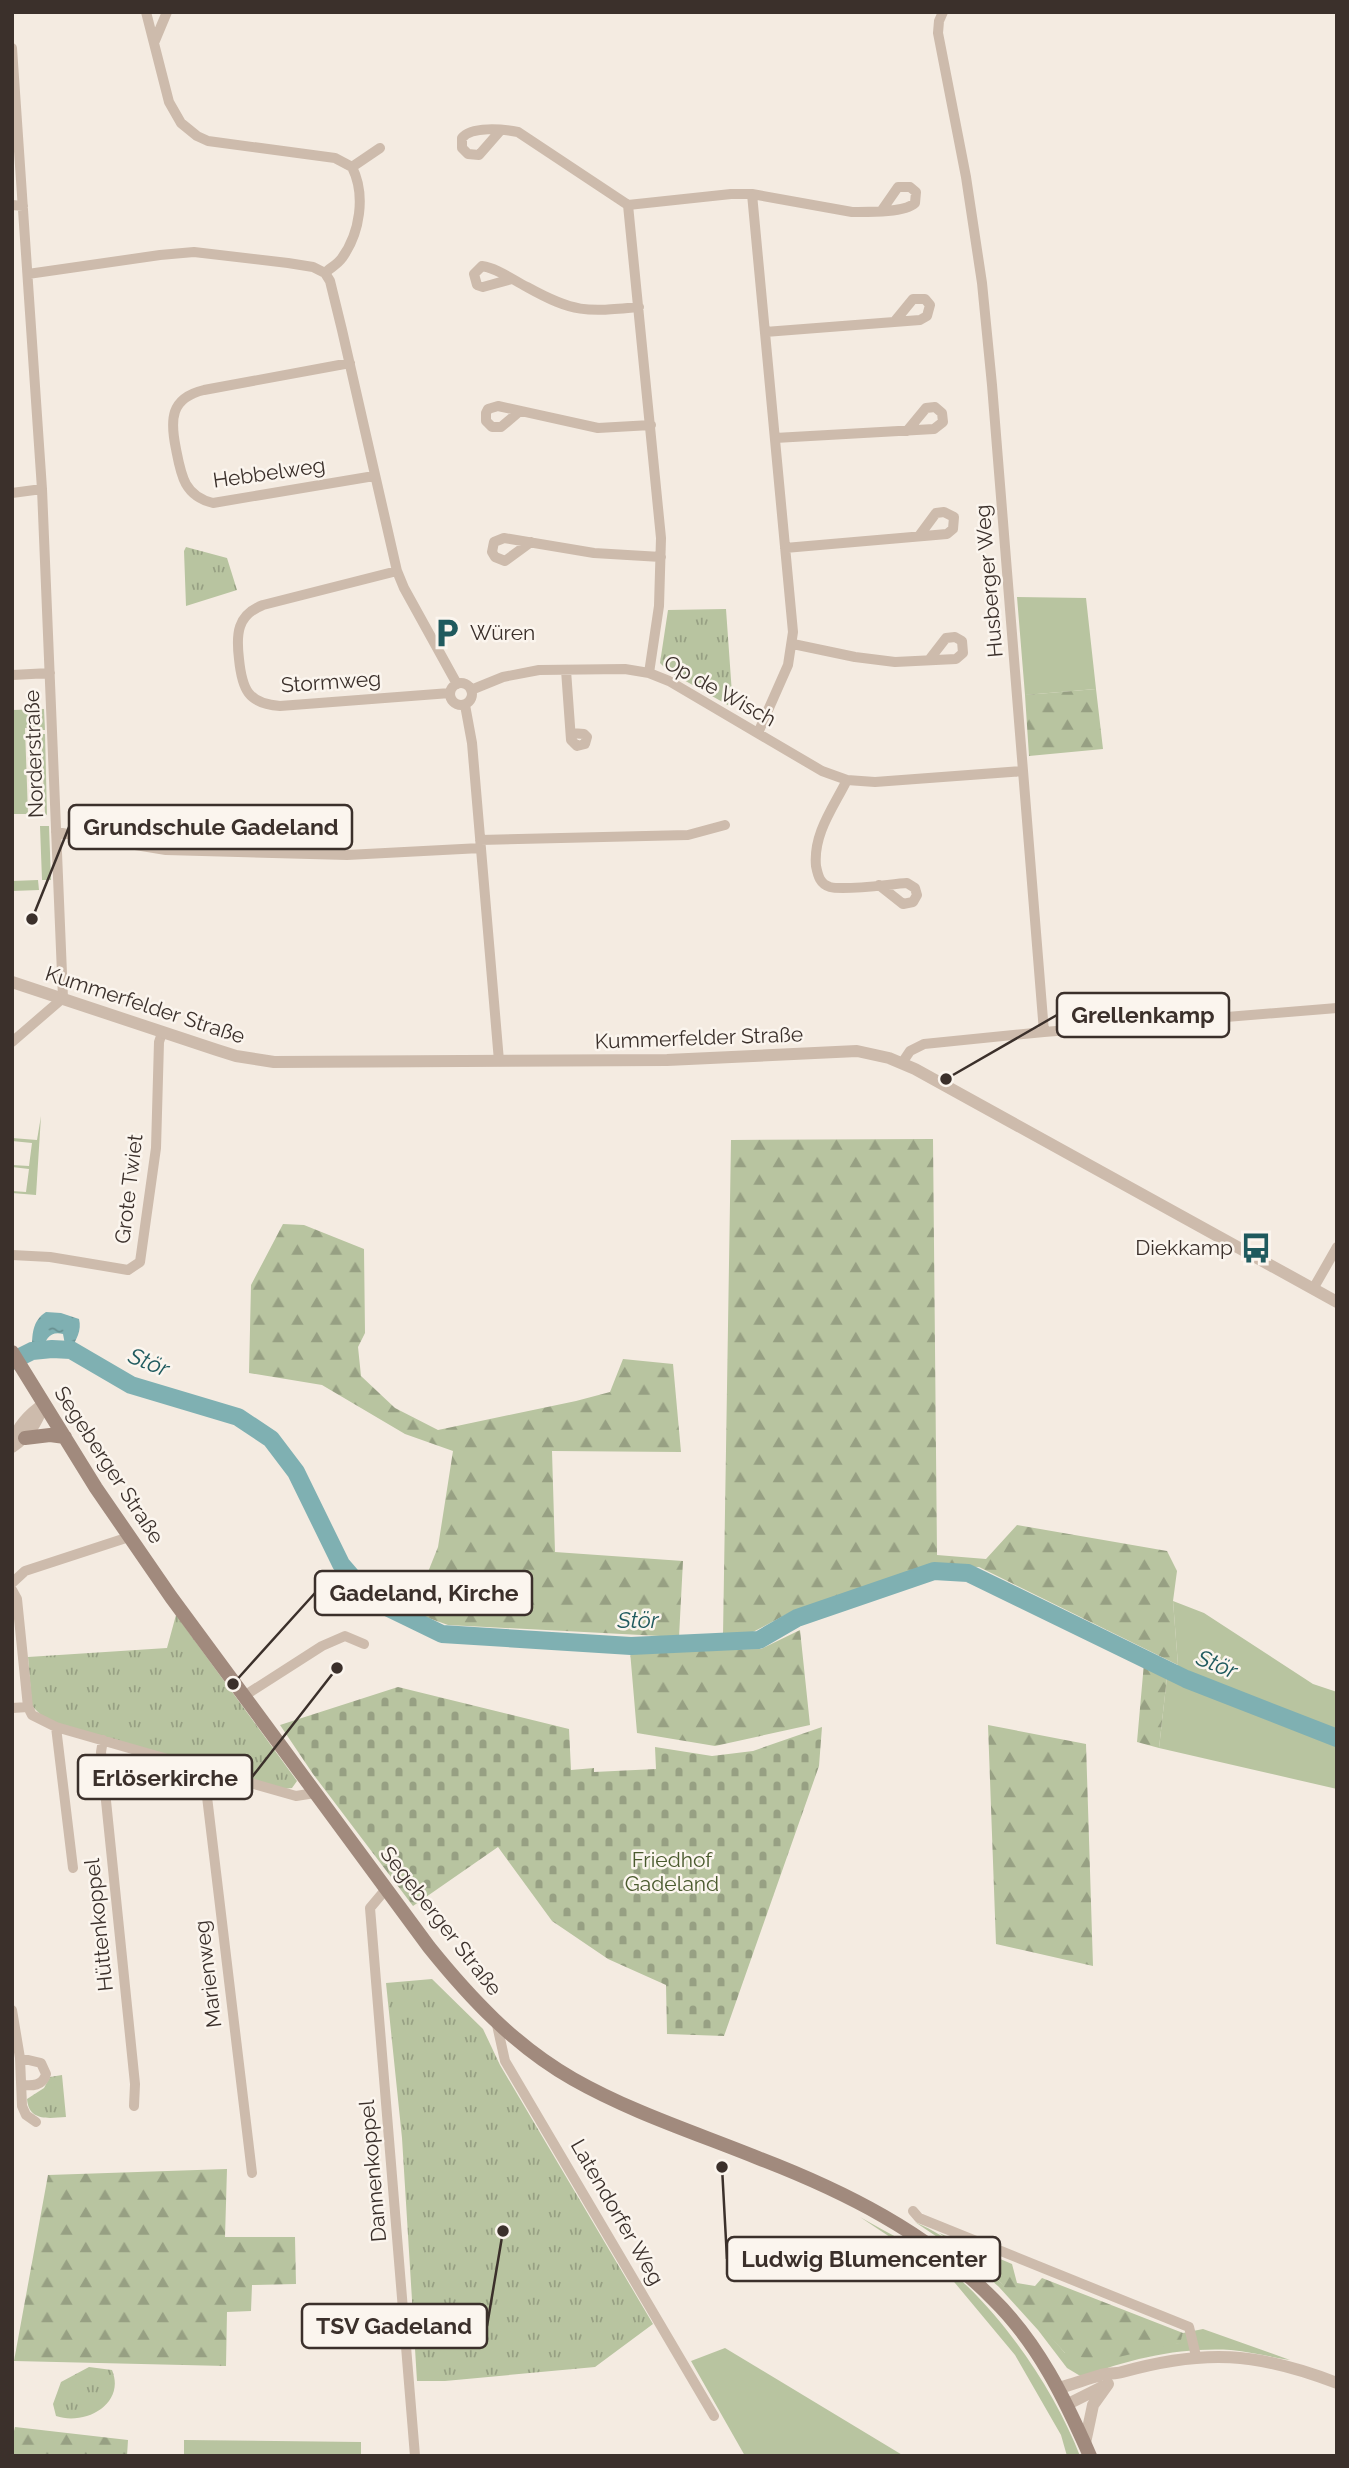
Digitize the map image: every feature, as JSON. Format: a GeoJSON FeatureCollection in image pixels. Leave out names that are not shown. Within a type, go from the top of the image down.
{"type":"FeatureCollection","features":[{"type":"Feature","properties":{"kind":"main road","name":"Segeberger Straße"},"geometry":{"type":"LineString","coordinates":[[12,1352],[129,1536],[244,1696],[454,1978],[497,2025],[572,2078],[660,2120],[761,2158],[828,2188],[899,2225],[965,2272],[995,2301],[1032,2345],[1068,2404],[1087,2449]]}},
{"type":"Feature","properties":{"kind":"main road"},"geometry":{"type":"LineString","coordinates":[[17,1443],[50,1435],[65,1437]]}},
{"type":"Feature","properties":{"kind":"street"},"geometry":{"type":"LineString","coordinates":[[146,12],[172,108],[181,123],[197,136],[220,143],[335,158],[352,167],[359,191],[357,226],[341,260],[325,273]]}},
{"type":"Feature","properties":{"kind":"street"},"geometry":{"type":"LineString","coordinates":[[153,43],[167,12]]}},
{"type":"Feature","properties":{"kind":"street","name":"Husberger Weg"},"geometry":{"type":"LineString","coordinates":[[943,12],[938,33],[966,177],[983,296],[1044,1032]]}},
{"type":"Feature","properties":{"kind":"street","name":"Norderstraße"},"geometry":{"type":"LineString","coordinates":[[12,48],[18,206],[28,274],[43,489],[63,998]]}},
{"type":"Feature","properties":{"kind":"street"},"geometry":{"type":"LineString","coordinates":[[499,131],[524,135],[628,205],[752,194],[841,211],[882,210]]}},
{"type":"Feature","properties":{"kind":"street"},"geometry":{"type":"LineString","coordinates":[[352,167],[380,148]]}},
{"type":"Feature","properties":{"kind":"street"},"geometry":{"type":"LineString","coordinates":[[752,194],[793,644],[788,665],[758,733]]}},
{"type":"Feature","properties":{"kind":"street"},"geometry":{"type":"LineString","coordinates":[[628,205],[660,516],[659,606],[649,673]]}},
{"type":"Feature","properties":{"kind":"street"},"geometry":{"type":"LineString","coordinates":[[28,274],[160,255],[194,253],[288,263],[313,267],[325,273],[330,281],[350,363],[397,571],[453,689],[455,704],[464,705],[471,699],[471,690],[464,684],[453,689]]}},
{"type":"Feature","properties":{"kind":"street"},"geometry":{"type":"LineString","coordinates":[[512,279],[575,310],[639,307]]}},
{"type":"Feature","properties":{"kind":"street"},"geometry":{"type":"LineString","coordinates":[[765,332],[895,321]]}},
{"type":"Feature","properties":{"kind":"street","name":"Hebbelweg"},"geometry":{"type":"LineString","coordinates":[[350,363],[190,394],[178,404],[171,424],[181,477],[190,492],[213,503],[374,476]]}},
{"type":"Feature","properties":{"kind":"street"},"geometry":{"type":"LineString","coordinates":[[520,411],[598,428],[651,425]]}},
{"type":"Feature","properties":{"kind":"street"},"geometry":{"type":"LineString","coordinates":[[775,438],[907,431]]}},
{"type":"Feature","properties":{"kind":"street"},"geometry":{"type":"LineString","coordinates":[[12,493],[43,489]]}},
{"type":"Feature","properties":{"kind":"street"},"geometry":{"type":"LineString","coordinates":[[785,548],[919,536]]}},
{"type":"Feature","properties":{"kind":"street"},"geometry":{"type":"LineString","coordinates":[[531,542],[604,555],[661,557]]}},
{"type":"Feature","properties":{"kind":"street","name":"Stormweg"},"geometry":{"type":"LineString","coordinates":[[397,571],[251,611],[242,621],[237,633],[243,686],[260,703],[280,706],[453,689]]}},
{"type":"Feature","properties":{"kind":"street"},"geometry":{"type":"LineString","coordinates":[[793,644],[876,661],[929,660]]}},
{"type":"Feature","properties":{"kind":"street","name":"Op de Wisch"},"geometry":{"type":"LineString","coordinates":[[471,690],[514,674],[625,669],[649,673],[669,681],[822,771],[847,780],[875,782],[1023,771]]}},
{"type":"Feature","properties":{"kind":"street"},"geometry":{"type":"LineString","coordinates":[[566,670],[571,733]]}},
{"type":"Feature","properties":{"kind":"street"},"geometry":{"type":"LineString","coordinates":[[12,675],[50,673]]}},
{"type":"Feature","properties":{"kind":"street"},"geometry":{"type":"LineString","coordinates":[[464,705],[470,724],[499,1061]]}},
{"type":"Feature","properties":{"kind":"street"},"geometry":{"type":"LineString","coordinates":[[847,780],[818,835],[815,847],[817,873],[821,881],[830,887],[879,885]]}},
{"type":"Feature","properties":{"kind":"street"},"geometry":{"type":"LineString","coordinates":[[56,832],[166,850],[347,855],[481,844],[688,835],[725,825]]}},
{"type":"Feature","properties":{"kind":"street","name":"Kummerfelder Straße"},"geometry":{"type":"LineString","coordinates":[[12,982],[236,1056],[274,1062],[667,1060],[857,1051],[877,1054],[902,1063],[1337,1302]]}},
{"type":"Feature","properties":{"kind":"street"},"geometry":{"type":"LineString","coordinates":[[12,1042],[63,998]]}},
{"type":"Feature","properties":{"kind":"street"},"geometry":{"type":"LineString","coordinates":[[902,1063],[910,1051],[924,1044],[1337,1008]]}},
{"type":"Feature","properties":{"kind":"street","name":"Grote Twiet"},"geometry":{"type":"LineString","coordinates":[[12,1255],[50,1257],[128,1270],[140,1262],[156,1148],[159,1042],[162,1033]]}},
{"type":"Feature","properties":{"kind":"street"},"geometry":{"type":"LineString","coordinates":[[1313,1289],[1337,1247]]}},
{"type":"Feature","properties":{"kind":"street"},"geometry":{"type":"LineString","coordinates":[[17,1443],[33,1428],[44,1404]]}},
{"type":"Feature","properties":{"kind":"street"},"geometry":{"type":"LineString","coordinates":[[12,1584],[25,1571],[129,1536]]}},
{"type":"Feature","properties":{"kind":"street"},"geometry":{"type":"LineString","coordinates":[[12,1590],[18,1599],[28,1706],[32,1715],[56,1727],[296,1796],[315,1793]]}},
{"type":"Feature","properties":{"kind":"street"},"geometry":{"type":"LineString","coordinates":[[244,1696],[322,1646],[345,1636],[364,1644]]}},
{"type":"Feature","properties":{"kind":"street"},"geometry":{"type":"LineString","coordinates":[[12,1707],[28,1706]]}},
{"type":"Feature","properties":{"kind":"street"},"geometry":{"type":"LineString","coordinates":[[56,1727],[73,1868]]}},
{"type":"Feature","properties":{"kind":"street","name":"Hüttenkoppel"},"geometry":{"type":"LineString","coordinates":[[103,1740],[100,1752],[135,2084],[134,2106]]}},
{"type":"Feature","properties":{"kind":"street","name":"Marienweg"},"geometry":{"type":"LineString","coordinates":[[206,1770],[205,1780],[252,2173]]}},
{"type":"Feature","properties":{"kind":"street","name":"Dannenkoppel"},"geometry":{"type":"LineString","coordinates":[[386,1889],[370,1908],[415,2456]]}},
{"type":"Feature","properties":{"kind":"street"},"geometry":{"type":"LineString","coordinates":[[12,2010],[20,2058],[22,2106],[26,2115],[36,2122]]}},
{"type":"Feature","properties":{"kind":"street","name":"Latendorfer Weg"},"geometry":{"type":"LineString","coordinates":[[497,2025],[505,2060],[714,2416]]}},
{"type":"Feature","properties":{"kind":"street"},"geometry":{"type":"LineString","coordinates":[[20,2058],[41,2063],[46,2074],[44,2080],[38,2084],[22,2085]]}},
{"type":"Feature","properties":{"kind":"street"},"geometry":{"type":"LineString","coordinates":[[913,2211],[919,2218],[1189,2327],[1196,2356]]}},
{"type":"Feature","properties":{"kind":"street"},"geometry":{"type":"LineString","coordinates":[[1059,2388],[1104,2374],[1118,2374],[1146,2364],[1196,2356],[1247,2358],[1275,2363],[1337,2383]]}},
{"type":"Feature","properties":{"kind":"street"},"geometry":{"type":"LineString","coordinates":[[1087,2449],[1093,2405],[1118,2374]]}},
{"type":"Feature","properties":{"kind":"street"},"geometry":{"type":"LineString","coordinates":[[1068,2404],[1108,2384]]}},
{"type":"Feature","properties":{"kind":"green space"},"geometry":{"type":"Polygon","coordinates":[[[186,547],[227,558],[237,590],[186,606],[186,547]]]}},
{"type":"Feature","properties":{"kind":"green space"},"geometry":{"type":"Polygon","coordinates":[[[1017,597],[1086,598],[1096,689],[1025,695],[1017,597]]]}},
{"type":"Feature","properties":{"kind":"green space"},"geometry":{"type":"Polygon","coordinates":[[[726,609],[733,708],[668,671],[660,663],[668,610],[726,609]]]}},
{"type":"Feature","properties":{"kind":"green space"},"geometry":{"type":"Polygon","coordinates":[[[1096,689],[1103,749],[1029,756],[1025,695],[1096,689]]]}},
{"type":"Feature","properties":{"kind":"green space"},"geometry":{"type":"Polygon","coordinates":[[[44,709],[45,730],[39,730],[38,727],[25,728],[28,814],[12,814],[12,710],[44,709]]]}},
{"type":"Feature","properties":{"kind":"green space"},"geometry":{"type":"Polygon","coordinates":[[[41,734],[45,734],[47,815],[45,814],[41,734]]]}},
{"type":"Feature","properties":{"kind":"green space"},"geometry":{"type":"Polygon","coordinates":[[[40,826],[49,826],[51,880],[42,880],[40,826]]]}},
{"type":"Feature","properties":{"kind":"green space"},"geometry":{"type":"Polygon","coordinates":[[[38,880],[39,890],[12,891],[12,881],[38,880]]]}},
{"type":"Feature","properties":{"kind":"green space"},"geometry":{"type":"Polygon","coordinates":[[[41,1116],[36,1195],[12,1193],[26,1192],[29,1169],[12,1165],[29,1166],[32,1143],[12,1141],[12,1138],[37,1140],[41,1116]]]}},
{"type":"Feature","properties":{"kind":"green space"},"geometry":{"type":"Polygon","coordinates":[[[933,1139],[937,1555],[986,1559],[1017,1525],[1167,1551],[1177,1571],[1173,1601],[1178,1665],[979,1567],[937,1566],[789,1613],[749,1634],[723,1636],[731,1140],[933,1139]]]}},
{"type":"Feature","properties":{"kind":"green space"},"geometry":{"type":"Polygon","coordinates":[[[283,1224],[304,1225],[364,1249],[365,1333],[358,1347],[361,1376],[395,1408],[438,1430],[610,1392],[623,1359],[673,1364],[681,1452],[552,1451],[555,1552],[683,1561],[679,1637],[448,1625],[403,1609],[424,1582],[438,1547],[453,1451],[405,1434],[322,1385],[249,1373],[251,1285],[283,1224]]]}},
{"type":"Feature","properties":{"kind":"green space"},"geometry":{"type":"Polygon","coordinates":[[[1173,1601],[1204,1613],[1313,1684],[1337,1692],[1337,1789],[1159,1748],[1167,1677],[1178,1665],[1173,1601]]]}},
{"type":"Feature","properties":{"kind":"green space"},"geometry":{"type":"Polygon","coordinates":[[[176,1615],[297,1781],[292,1788],[282,1789],[60,1725],[41,1715],[32,1706],[28,1657],[167,1648],[176,1615]]]}},
{"type":"Feature","properties":{"kind":"green space"},"geometry":{"type":"Polygon","coordinates":[[[800,1630],[810,1725],[715,1746],[637,1733],[630,1651],[761,1649],[800,1630]]]}},
{"type":"Feature","properties":{"kind":"green space"},"geometry":{"type":"Polygon","coordinates":[[[1144,1663],[1167,1677],[1159,1748],[1137,1742],[1144,1663]]]}},
{"type":"Feature","properties":{"kind":"green space","name":"Friedhof Gadeland"},"geometry":{"type":"Polygon","coordinates":[[[398,1687],[569,1729],[571,1770],[594,1768],[594,1772],[656,1769],[655,1747],[712,1756],[753,1751],[822,1727],[819,1766],[724,2036],[667,2034],[666,1985],[608,1959],[552,1921],[498,1847],[413,1906],[313,1774],[280,1725],[398,1687]]]}},
{"type":"Feature","properties":{"kind":"green space"},"geometry":{"type":"Polygon","coordinates":[[[988,1725],[1086,1744],[1093,1966],[996,1944],[988,1725]]]}},
{"type":"Feature","properties":{"kind":"green space"},"geometry":{"type":"Polygon","coordinates":[[[432,1979],[483,2029],[500,2065],[653,2324],[595,2367],[445,2381],[417,2381],[402,2138],[386,1983],[432,1979]]]}},
{"type":"Feature","properties":{"kind":"green space"},"geometry":{"type":"Polygon","coordinates":[[[62,2075],[66,2117],[47,2118],[36,2115],[27,2099],[44,2088],[50,2077],[62,2075]]]}},
{"type":"Feature","properties":{"kind":"green space"},"geometry":{"type":"Polygon","coordinates":[[[227,2169],[225,2237],[295,2237],[296,2284],[252,2285],[251,2311],[227,2312],[226,2366],[14,2361],[48,2175],[227,2169]]]}},
{"type":"Feature","properties":{"kind":"green space"},"geometry":{"type":"Polygon","coordinates":[[[860,2217],[917,2248],[948,2269],[988,2308],[1007,2330],[1041,2380],[1080,2456],[1067,2456],[1061,2435],[1015,2355],[950,2277],[860,2217]]]}},
{"type":"Feature","properties":{"kind":"green space"},"geometry":{"type":"Polygon","coordinates":[[[915,2222],[959,2247],[978,2262],[1065,2353],[1179,2343],[1183,2333],[1203,2329],[1290,2360],[1231,2350],[1193,2350],[1136,2360],[1082,2377],[1067,2368],[1038,2330],[999,2287],[958,2251],[915,2222]]]}},
{"type":"Feature","properties":{"kind":"green space"},"geometry":{"type":"Polygon","coordinates":[[[939,2233],[1012,2264],[1017,2283],[1035,2286],[1042,2278],[1183,2333],[1180,2343],[1114,2358],[1092,2360],[1065,2353],[986,2267],[939,2233]]]}},
{"type":"Feature","properties":{"kind":"green space"},"geometry":{"type":"Polygon","coordinates":[[[725,2348],[904,2456],[745,2456],[691,2361],[725,2348]]]}},
{"type":"Feature","properties":{"kind":"green space"},"geometry":{"type":"Polygon","coordinates":[[[89,2367],[112,2370],[115,2382],[108,2402],[100,2410],[79,2418],[56,2416],[53,2404],[61,2382],[89,2367]]]}},
{"type":"Feature","properties":{"kind":"green space"},"geometry":{"type":"Polygon","coordinates":[[[15,2427],[128,2440],[127,2456],[12,2456],[15,2427]]]}},
{"type":"Feature","properties":{"kind":"green space"},"geometry":{"type":"Polygon","coordinates":[[[184,2440],[361,2442],[361,2456],[184,2456],[184,2440]]]}},
{"type":"Feature","properties":{"kind":"water"},"geometry":{"type":"Polygon","coordinates":[[[46,1312],[61,1313],[79,1319],[77,1339],[71,1350],[66,1350],[63,1334],[59,1333],[49,1337],[42,1350],[32,1351],[35,1324],[46,1312]]]}},
{"type":"Feature","properties":{"kind":"waterway","name":"Stör"},"geometry":{"type":"LineString","coordinates":[[12,1361],[32,1351],[71,1350],[131,1385],[238,1417],[271,1439],[296,1472],[341,1564],[372,1600],[442,1634],[631,1646],[759,1640],[797,1618],[934,1571],[968,1573],[1186,1679],[1337,1738]]}},
{"type":"Feature","properties":{"kind":"place","name":"Würen"},"geometry":{"type":"Point","coordinates":[447,633]}},
{"type":"Feature","properties":{"kind":"place","name":"Grundschule Gadeland"},"geometry":{"type":"Point","coordinates":[32,919]}},
{"type":"Feature","properties":{"kind":"place","name":"Grellenkamp"},"geometry":{"type":"Point","coordinates":[946,1079]}},
{"type":"Feature","properties":{"kind":"place","name":"Diekkamp"},"geometry":{"type":"Point","coordinates":[1256,1248]}},
{"type":"Feature","properties":{"kind":"place","name":"Erlöserkirche"},"geometry":{"type":"Point","coordinates":[337,1668]}},
{"type":"Feature","properties":{"kind":"place","name":"Gadeland, Kirche"},"geometry":{"type":"Point","coordinates":[233,1684]}},
{"type":"Feature","properties":{"kind":"place","name":"Ludwig Blumencenter"},"geometry":{"type":"Point","coordinates":[722,2167]}},
{"type":"Feature","properties":{"kind":"place","name":"TSV Gadeland"},"geometry":{"type":"Point","coordinates":[503,2231]}}]}
